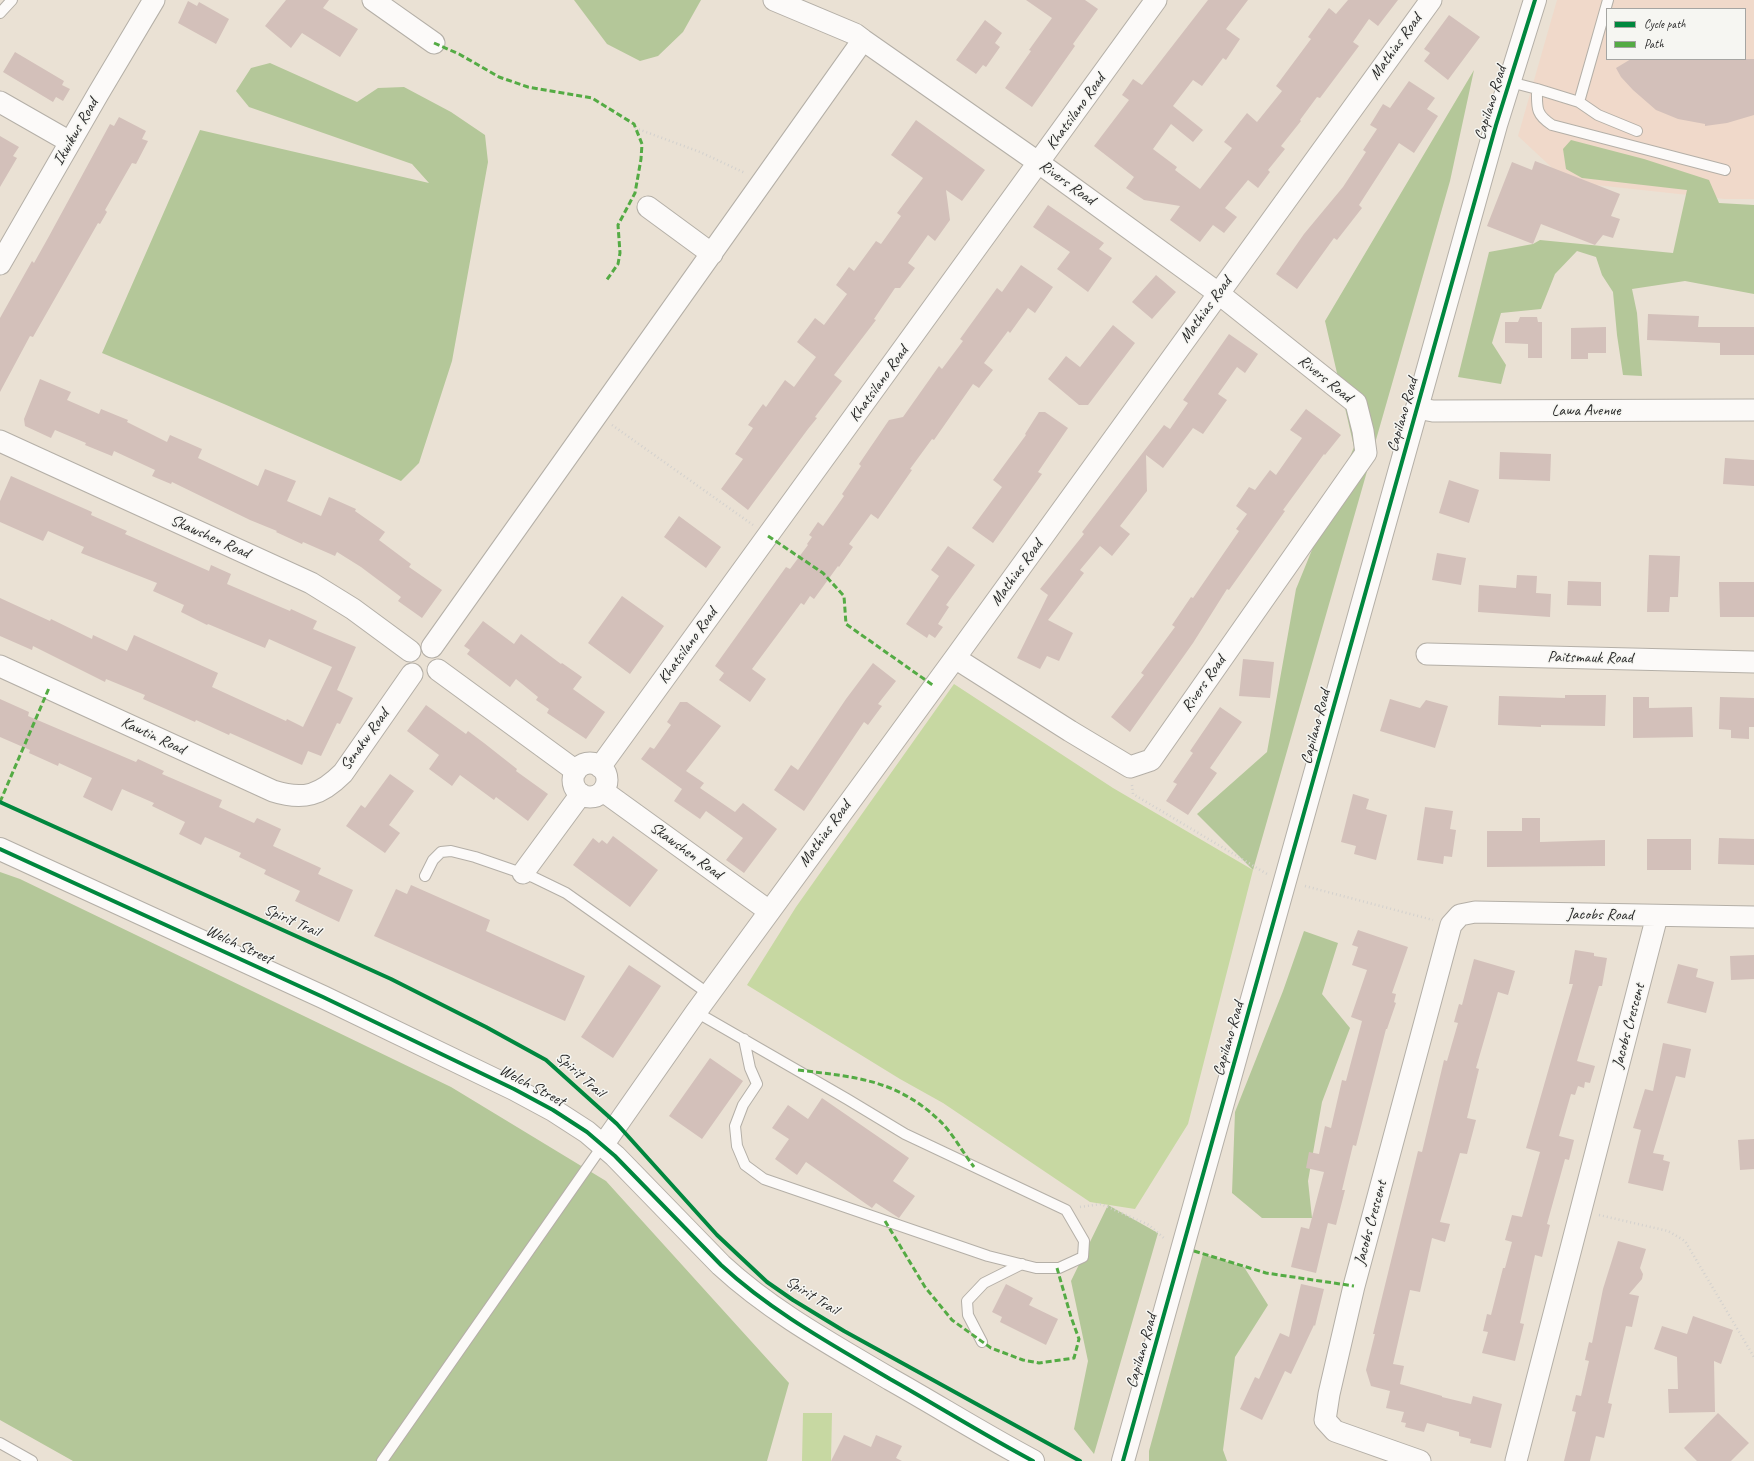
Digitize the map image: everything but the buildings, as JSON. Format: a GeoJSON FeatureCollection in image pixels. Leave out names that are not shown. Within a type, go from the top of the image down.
{"type":"FeatureCollection","features":[{"type":"Feature","properties":{"kind":"street","name":"Ikwikws Road"},"geometry":{"type":"LineString","coordinates":[[0,264],[154,0]]}},
{"type":"Feature","properties":{"kind":"street"},"geometry":{"type":"LineString","coordinates":[[374,0],[434,43]]}},
{"type":"Feature","properties":{"kind":"street","name":"Rivers Road"},"geometry":{"type":"LineString","coordinates":[[774,0],[855,34],[1039,163],[1218,293],[1356,403],[1363,431],[1366,453],[1151,760],[1130,767]]}},
{"type":"Feature","properties":{"kind":"street","name":"Khatsilano Road"},"geometry":{"type":"LineString","coordinates":[[600,767],[1156,0]]}},
{"type":"Feature","properties":{"kind":"street","name":"Mathias Road"},"geometry":{"type":"LineString","coordinates":[[603,1145],[769,911],[955,658],[1431,0]]}},
{"type":"Feature","properties":{"kind":"street","name":"Capilano Road"},"geometry":{"type":"LineString","coordinates":[[1124,1461],[1496,125],[1535,0]]}},
{"type":"Feature","properties":{"kind":"street"},"geometry":{"type":"LineString","coordinates":[[436,641],[420,644],[410,651],[407,658],[408,667],[412,674],[426,678],[438,670],[440,657],[437,651],[436,641],[863,40]]}},
{"type":"Feature","properties":{"kind":"street"},"geometry":{"type":"LineString","coordinates":[[0,102],[70,142]]}},
{"type":"Feature","properties":{"kind":"street"},"geometry":{"type":"LineString","coordinates":[[648,207],[712,254]]}},
{"type":"Feature","properties":{"kind":"street","name":"Lawa Avenue"},"geometry":{"type":"LineString","coordinates":[[1418,408],[1433,412],[1754,410]]}},
{"type":"Feature","properties":{"kind":"street","name":"Skawshen Road"},"geometry":{"type":"LineString","coordinates":[[0,441],[311,583],[353,609],[410,651]]}},
{"type":"Feature","properties":{"kind":"street","name":"Paitsmauk Road"},"geometry":{"type":"LineString","coordinates":[[1426,654],[1754,662]]}},
{"type":"Feature","properties":{"kind":"street"},"geometry":{"type":"LineString","coordinates":[[955,658],[1130,767]]}},
{"type":"Feature","properties":{"kind":"street","name":"Kawtin Road"},"geometry":{"type":"LineString","coordinates":[[0,666],[273,791],[285,795],[309,795]]}},
{"type":"Feature","properties":{"kind":"street"},"geometry":{"type":"LineString","coordinates":[[438,670],[576,771]]}},
{"type":"Feature","properties":{"kind":"street","name":"Senakw Road"},"geometry":{"type":"LineString","coordinates":[[309,795],[322,790],[343,772],[412,674]]}},
{"type":"Feature","properties":{"kind":"street"},"geometry":{"type":"LineString","coordinates":[[587,763],[600,767],[607,778],[603,791],[593,797],[586,797],[580,794],[575,788],[573,779],[576,771],[587,763]]}},
{"type":"Feature","properties":{"kind":"street","name":"Skawshen Road"},"geometry":{"type":"LineString","coordinates":[[603,791],[769,911]]}},
{"type":"Feature","properties":{"kind":"street"},"geometry":{"type":"LineString","coordinates":[[523,873],[580,794]]}},
{"type":"Feature","properties":{"kind":"street","name":"Welch Street"},"geometry":{"type":"LineString","coordinates":[[0,849],[323,996],[507,1085],[571,1120],[603,1145],[626,1167],[739,1282],[775,1309],[817,1337],[985,1435],[1033,1461]]}},
{"type":"Feature","properties":{"kind":"street","name":"Jacobs Road"},"geometry":{"type":"LineString","coordinates":[[1451,925],[1460,915],[1475,912],[1754,917]]}},
{"type":"Feature","properties":{"kind":"street","name":"Jacobs Crescent"},"geometry":{"type":"LineString","coordinates":[[1516,1461],[1657,916]]}},
{"type":"Feature","properties":{"kind":"street","name":"Jacobs Crescent"},"geometry":{"type":"LineString","coordinates":[[1420,1461],[1334,1431],[1325,1420],[1329,1394],[1354,1286],[1451,925]]}},
{"type":"Feature","properties":{"kind":"lane"},"geometry":{"type":"LineString","coordinates":[[0,13],[12,0]]}},
{"type":"Feature","properties":{"kind":"lane"},"geometry":{"type":"LineString","coordinates":[[1578,102],[1608,0]]}},
{"type":"Feature","properties":{"kind":"lane"},"geometry":{"type":"LineString","coordinates":[[1510,82],[1578,102],[1598,115],[1637,131]]}},
{"type":"Feature","properties":{"kind":"lane"},"geometry":{"type":"LineString","coordinates":[[1537,89],[1537,108],[1540,116],[1552,125],[1725,170]]}},
{"type":"Feature","properties":{"kind":"lane"},"geometry":{"type":"LineString","coordinates":[[425,876],[433,860],[441,852],[451,851],[476,857],[523,873],[566,893],[709,994]]}},
{"type":"Feature","properties":{"kind":"lane"},"geometry":{"type":"LineString","coordinates":[[696,1012],[744,1039],[848,1099],[905,1134],[1066,1210],[1084,1241],[1083,1257],[1059,1268],[1036,1268],[988,1256],[764,1179],[745,1165],[737,1146],[735,1126],[743,1105],[757,1084],[750,1068],[744,1039]]}},
{"type":"Feature","properties":{"kind":"lane"},"geometry":{"type":"LineString","coordinates":[[382,1461],[603,1145]]}},
{"type":"Feature","properties":{"kind":"lane"},"geometry":{"type":"LineString","coordinates":[[982,1342],[968,1315],[968,1302],[984,1283],[1022,1264]]}},
{"type":"Feature","properties":{"kind":"lane"},"geometry":{"type":"LineString","coordinates":[[0,1443],[32,1461]]}},
{"type":"Feature","properties":{"kind":"path"},"geometry":{"type":"LineString","coordinates":[[635,128],[700,152],[764,181]]}},
{"type":"Feature","properties":{"kind":"path"},"geometry":{"type":"LineString","coordinates":[[597,414],[768,536]]}},
{"type":"Feature","properties":{"kind":"path"},"geometry":{"type":"LineString","coordinates":[[1130,767],[1133,794],[1270,876]]}},
{"type":"Feature","properties":{"kind":"path"},"geometry":{"type":"LineString","coordinates":[[1303,886],[1451,925]]}},
{"type":"Feature","properties":{"kind":"path"},"geometry":{"type":"LineString","coordinates":[[1066,1210],[1101,1204],[1149,1225],[1165,1239]]}},
{"type":"Feature","properties":{"kind":"path"},"geometry":{"type":"LineString","coordinates":[[1581,1211],[1668,1231],[1684,1241],[1754,1357]]}},
{"type":"Feature","properties":{"kind":"shaded area"},"geometry":{"type":"Polygon","coordinates":[[[1557,0],[1754,0],[1754,199],[1725,199],[1577,183],[1563,178],[1518,136],[1557,0]]]}},
{"type":"Feature","properties":{"kind":"green space"},"geometry":{"type":"Polygon","coordinates":[[[574,0],[701,0],[683,32],[658,56],[640,61],[607,44],[574,0]]]}},
{"type":"Feature","properties":{"kind":"green space"},"geometry":{"type":"Polygon","coordinates":[[[270,63],[357,102],[378,88],[404,87],[451,112],[485,135],[488,162],[452,361],[419,463],[401,481],[102,353],[200,130],[429,183],[412,164],[249,107],[236,91],[251,68],[270,63]]]}},
{"type":"Feature","properties":{"kind":"green space"},"geometry":{"type":"Polygon","coordinates":[[[1474,70],[1450,181],[1253,870],[1197,814],[1267,752],[1296,589],[1354,447],[1325,321],[1474,70]]]}},
{"type":"Feature","properties":{"kind":"green space"},"geometry":{"type":"Polygon","coordinates":[[[1571,140],[1644,159],[1709,180],[1719,203],[1754,205],[1754,294],[1685,281],[1632,289],[1637,313],[1642,376],[1623,375],[1613,292],[1602,275],[1596,257],[1577,251],[1555,274],[1541,309],[1501,313],[1492,343],[1506,365],[1501,384],[1458,377],[1489,252],[1533,244],[1540,240],[1673,253],[1687,190],[1582,178],[1566,169],[1563,149],[1571,140]]]}},
{"type":"Feature","properties":{"kind":"green space"},"geometry":{"type":"Polygon","coordinates":[[[954,684],[1113,788],[1253,870],[1188,1124],[1135,1209],[1090,1202],[943,1103],[900,1079],[747,985],[796,907],[954,684]]]}},
{"type":"Feature","properties":{"kind":"green space"},"geometry":{"type":"Polygon","coordinates":[[[0,872],[20,879],[451,1087],[606,1181],[789,1383],[767,1461],[73,1461],[0,1420],[0,872]]]}},
{"type":"Feature","properties":{"kind":"green space"},"geometry":{"type":"Polygon","coordinates":[[[1304,931],[1338,943],[1322,994],[1350,1028],[1322,1102],[1308,1181],[1312,1218],[1262,1218],[1232,1193],[1235,1112],[1283,991],[1304,931]]]}},
{"type":"Feature","properties":{"kind":"green space"},"geometry":{"type":"Polygon","coordinates":[[[1108,1205],[1158,1233],[1094,1454],[1074,1429],[1088,1361],[1071,1281],[1108,1205]]]}},
{"type":"Feature","properties":{"kind":"green space"},"geometry":{"type":"Polygon","coordinates":[[[1203,1254],[1244,1267],[1268,1305],[1235,1357],[1223,1450],[1227,1461],[1149,1461],[1149,1451],[1203,1254]]]}},
{"type":"Feature","properties":{"kind":"green space"},"geometry":{"type":"Polygon","coordinates":[[[803,1413],[832,1413],[831,1461],[802,1461],[803,1413]]]}},
{"type":"Feature","properties":{"kind":"marked path"},"geometry":{"type":"LineString","coordinates":[[434,43],[459,54],[499,77],[528,87],[592,98],[634,124],[642,144],[635,193],[618,225],[620,253],[618,264],[606,281]]}},
{"type":"Feature","properties":{"kind":"marked path"},"geometry":{"type":"LineString","coordinates":[[768,536],[823,573],[844,596],[846,624],[934,686]]}},
{"type":"Feature","properties":{"kind":"marked path"},"geometry":{"type":"LineString","coordinates":[[0,802],[49,688]]}},
{"type":"Feature","properties":{"kind":"marked path"},"geometry":{"type":"LineString","coordinates":[[798,1070],[838,1075],[873,1082],[906,1096],[923,1106],[944,1125],[974,1167]]}},
{"type":"Feature","properties":{"kind":"marked path"},"geometry":{"type":"LineString","coordinates":[[885,1221],[925,1287],[952,1320],[991,1348],[1023,1360],[1039,1363],[1074,1358],[1079,1339],[1057,1268]]}},
{"type":"Feature","properties":{"kind":"marked path"},"geometry":{"type":"LineString","coordinates":[[1194,1251],[1266,1273],[1354,1286]]}},
{"type":"Feature","properties":{"kind":"cycle path"},"geometry":{"type":"LineString","coordinates":[[1123,1461],[1496,125],[1535,0]]}},
{"type":"Feature","properties":{"kind":"cycle path","name":"Spirit Trail"},"geometry":{"type":"LineString","coordinates":[[0,802],[391,979],[486,1027],[546,1060],[617,1124],[717,1235],[767,1282],[793,1300],[844,1331],[1080,1461]]}},
{"type":"Feature","properties":{"kind":"cycle path"},"geometry":{"type":"LineString","coordinates":[[0,849],[323,997],[514,1089],[553,1110],[587,1132],[615,1156],[721,1265],[761,1298],[802,1326],[846,1353],[1033,1461]]}}]}
